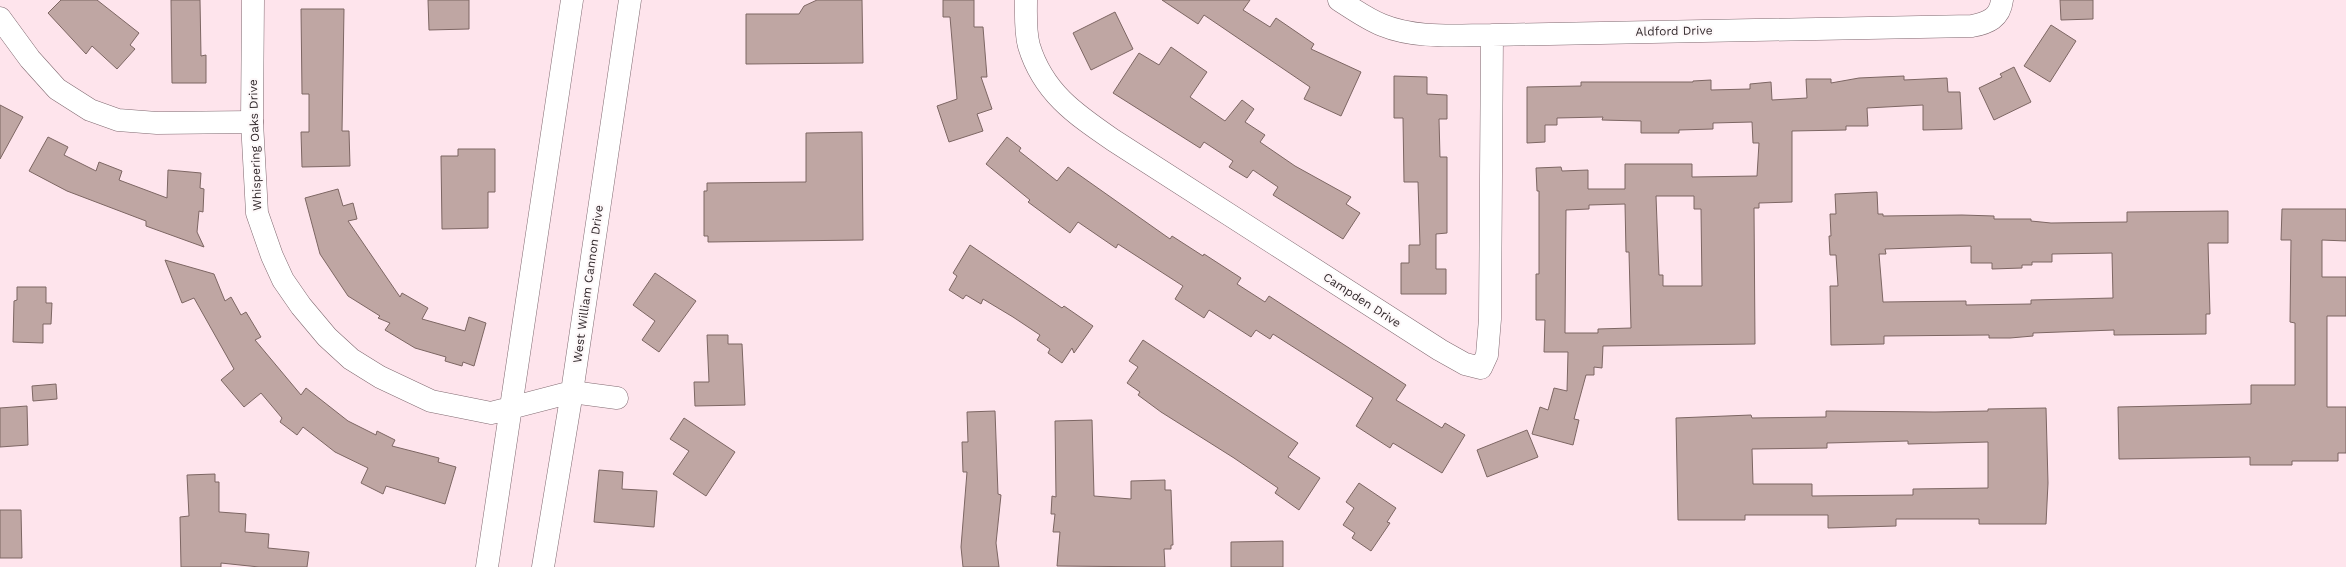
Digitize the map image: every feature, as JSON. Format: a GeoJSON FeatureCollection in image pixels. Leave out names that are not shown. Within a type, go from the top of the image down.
{"type":"FeatureCollection","features":[{"type":"Feature","properties":{"kind":"street","name":"Whispering Oaks Drive"},"geometry":{"type":"LineString","coordinates":[[253,0],[252,122],[257,213],[272,256],[283,280],[297,301],[327,336],[351,359],[380,378],[410,393],[431,401],[491,413],[572,392]]}},
{"type":"Feature","properties":{"kind":"street"},"geometry":{"type":"LineString","coordinates":[[487,567],[572,0]]}},
{"type":"Feature","properties":{"kind":"street","name":"West William Cannon Drive"},"geometry":{"type":"LineString","coordinates":[[542,567],[572,392],[630,0]]}},
{"type":"Feature","properties":{"kind":"street","name":"Campden Drive"},"geometry":{"type":"LineString","coordinates":[[1026,0],[1029,45],[1038,69],[1052,91],[1067,107],[1113,140],[1440,350],[1465,364],[1481,368],[1487,355],[1490,319],[1492,35]]}},
{"type":"Feature","properties":{"kind":"street","name":"Aldford Drive"},"geometry":{"type":"LineString","coordinates":[[1339,0],[1383,25],[1429,35],[1972,26],[1985,24],[1995,17],[2001,9],[2002,0]]}},
{"type":"Feature","properties":{"kind":"street"},"geometry":{"type":"LineString","coordinates":[[2,25],[57,89],[90,110],[118,120],[156,123],[252,122]]}},
{"type":"Feature","properties":{"kind":"street"},"geometry":{"type":"LineString","coordinates":[[572,392],[617,398]]}},
{"type":"Feature","properties":{"kind":"building"},"geometry":{"type":"Polygon","coordinates":[[[61,0],[97,0],[139,33],[130,45],[135,49],[117,69],[92,46],[86,54],[48,13],[61,0]]]}},
{"type":"Feature","properties":{"kind":"building"},"geometry":{"type":"Polygon","coordinates":[[[171,0],[200,0],[201,56],[206,55],[206,83],[172,83],[171,0]]]}},
{"type":"Feature","properties":{"kind":"building"},"geometry":{"type":"Polygon","coordinates":[[[428,0],[469,0],[469,29],[429,30],[428,0]]]}},
{"type":"Feature","properties":{"kind":"building"},"geometry":{"type":"Polygon","coordinates":[[[817,0],[862,0],[863,63],[746,64],[746,14],[799,14],[804,6],[817,0]]]}},
{"type":"Feature","properties":{"kind":"building"},"geometry":{"type":"Polygon","coordinates":[[[943,0],[974,0],[974,27],[983,27],[987,77],[981,77],[992,109],[977,114],[983,131],[949,142],[937,106],[957,99],[950,17],[943,17],[943,0]]]}},
{"type":"Feature","properties":{"kind":"building"},"geometry":{"type":"Polygon","coordinates":[[[1162,0],[1250,0],[1243,10],[1270,27],[1276,18],[1314,44],[1311,49],[1361,72],[1341,116],[1304,99],[1310,87],[1204,15],[1198,24],[1162,0]]]}},
{"type":"Feature","properties":{"kind":"building"},"geometry":{"type":"Polygon","coordinates":[[[2060,0],[2093,0],[2093,19],[2061,20],[2060,0]]]}},
{"type":"Feature","properties":{"kind":"building"},"geometry":{"type":"Polygon","coordinates":[[[301,9],[344,9],[342,131],[349,131],[350,166],[302,167],[301,132],[309,132],[309,94],[302,94],[301,9]]]}},
{"type":"Feature","properties":{"kind":"building"},"geometry":{"type":"Polygon","coordinates":[[[1115,12],[1133,49],[1091,70],[1073,33],[1115,12]]]}},
{"type":"Feature","properties":{"kind":"building"},"geometry":{"type":"Polygon","coordinates":[[[2051,25],[2076,41],[2050,82],[2024,66],[2051,25]]]}},
{"type":"Feature","properties":{"kind":"building"},"geometry":{"type":"Polygon","coordinates":[[[1171,47],[1207,72],[1190,97],[1225,121],[1242,100],[1254,109],[1245,122],[1265,135],[1260,142],[1295,166],[1351,197],[1346,204],[1360,213],[1343,239],[1273,195],[1278,187],[1253,170],[1247,178],[1229,167],[1233,161],[1204,142],[1200,148],[1113,93],[1139,53],[1159,65],[1171,47]]]}},
{"type":"Feature","properties":{"kind":"building"},"geometry":{"type":"Polygon","coordinates":[[[2014,67],[2031,102],[1994,120],[1979,88],[2002,77],[2000,74],[2014,67]]]}},
{"type":"Feature","properties":{"kind":"building"},"geometry":{"type":"Polygon","coordinates":[[[1394,76],[1427,77],[1427,94],[1447,95],[1447,119],[1439,119],[1440,157],[1447,157],[1447,233],[1436,234],[1436,269],[1446,269],[1446,294],[1401,294],[1401,263],[1409,263],[1409,245],[1420,245],[1418,182],[1404,182],[1403,118],[1394,118],[1394,76]]]}},
{"type":"Feature","properties":{"kind":"building"},"geometry":{"type":"Polygon","coordinates":[[[1904,76],[1904,80],[1947,78],[1948,92],[1960,92],[1962,129],[1923,130],[1923,105],[1867,108],[1868,126],[1846,126],[1846,130],[1792,131],[1792,202],[1759,203],[1759,208],[1754,208],[1755,344],[1603,346],[1602,368],[1594,367],[1594,375],[1586,375],[1574,419],[1579,420],[1573,445],[1532,434],[1540,407],[1548,410],[1554,388],[1567,391],[1568,352],[1544,352],[1545,320],[1536,320],[1536,274],[1539,274],[1539,191],[1537,191],[1536,168],[1561,167],[1562,171],[1588,170],[1588,189],[1625,189],[1625,164],[1692,164],[1692,177],[1757,176],[1759,143],[1753,143],[1752,122],[1713,123],[1713,129],[1679,130],[1679,133],[1641,133],[1641,121],[1602,120],[1603,117],[1557,118],[1557,125],[1545,125],[1545,142],[1527,143],[1527,87],[1581,86],[1581,82],[1693,82],[1711,80],[1711,90],[1750,89],[1750,84],[1771,82],[1772,100],[1807,98],[1806,79],[1831,79],[1831,83],[1859,78],[1904,76]],[[1656,196],[1659,275],[1663,275],[1663,286],[1702,286],[1701,209],[1694,209],[1694,196],[1656,196]],[[1625,204],[1589,205],[1589,209],[1566,210],[1565,333],[1598,333],[1598,329],[1631,328],[1629,252],[1626,252],[1625,204]]]}},
{"type":"Feature","properties":{"kind":"building"},"geometry":{"type":"Polygon","coordinates":[[[0,105],[23,117],[0,159],[0,105]]]}},
{"type":"Feature","properties":{"kind":"building"},"geometry":{"type":"Polygon","coordinates":[[[862,132],[863,240],[708,242],[708,236],[704,236],[704,191],[707,191],[707,183],[806,182],[806,133],[862,132]]]}},
{"type":"Feature","properties":{"kind":"building"},"geometry":{"type":"Polygon","coordinates":[[[48,137],[68,147],[64,155],[96,171],[99,162],[122,171],[119,180],[167,198],[168,170],[201,173],[200,188],[204,189],[203,212],[199,211],[197,232],[204,247],[146,226],[146,221],[67,191],[29,171],[48,137]]]}},
{"type":"Feature","properties":{"kind":"building"},"geometry":{"type":"Polygon","coordinates":[[[1007,137],[1021,148],[1019,151],[1057,181],[1068,167],[1170,239],[1172,236],[1203,256],[1204,254],[1241,278],[1237,284],[1265,302],[1269,296],[1406,385],[1396,400],[1442,428],[1445,423],[1465,435],[1442,473],[1393,443],[1390,448],[1356,426],[1373,398],[1273,334],[1270,339],[1256,330],[1251,337],[1209,310],[1204,318],[1175,299],[1183,286],[1118,244],[1116,248],[1078,222],[1070,233],[1028,202],[1030,200],[986,164],[1007,137]]]}},
{"type":"Feature","properties":{"kind":"building"},"geometry":{"type":"Polygon","coordinates":[[[458,149],[495,149],[495,192],[488,192],[488,228],[442,229],[441,156],[458,156],[458,149]]]}},
{"type":"Feature","properties":{"kind":"building"},"geometry":{"type":"Polygon","coordinates":[[[338,189],[343,206],[353,203],[357,219],[348,221],[400,297],[402,293],[428,308],[422,319],[465,331],[469,317],[486,323],[474,366],[463,362],[462,366],[445,361],[446,357],[415,348],[385,330],[390,323],[378,318],[380,316],[348,296],[320,254],[305,198],[338,189]]]}},
{"type":"Feature","properties":{"kind":"building"},"geometry":{"type":"Polygon","coordinates":[[[1877,192],[1878,214],[1883,214],[1883,216],[1962,215],[1994,216],[1994,219],[2031,219],[2031,221],[2051,223],[2127,222],[2127,212],[2228,211],[2228,243],[2208,243],[2210,314],[2206,314],[2206,334],[2114,335],[2114,330],[2033,333],[2033,336],[2010,338],[1989,338],[1989,335],[1884,336],[1884,344],[1831,345],[1830,286],[1838,286],[1836,255],[1830,255],[1829,236],[1831,236],[1830,214],[1836,214],[1835,194],[1877,192]],[[1971,246],[1885,249],[1886,254],[1879,254],[1883,302],[1966,301],[1966,305],[2031,304],[2031,300],[2113,298],[2112,253],[2052,254],[2052,262],[2032,262],[2032,265],[2022,265],[2022,268],[1992,269],[1992,263],[1971,263],[1971,246]]]}},
{"type":"Feature","properties":{"kind":"building"},"geometry":{"type":"Polygon","coordinates":[[[2282,209],[2346,209],[2346,241],[2322,240],[2322,277],[2346,277],[2346,316],[2327,316],[2327,407],[2346,407],[2346,453],[2338,453],[2338,461],[2292,461],[2292,465],[2250,465],[2250,457],[2119,459],[2118,407],[2251,404],[2251,385],[2295,385],[2295,323],[2290,322],[2291,240],[2281,240],[2282,209]]]}},
{"type":"Feature","properties":{"kind":"building"},"geometry":{"type":"Polygon","coordinates":[[[970,245],[1062,308],[1064,306],[1093,326],[1074,353],[1072,348],[1062,363],[1048,353],[1050,349],[1037,340],[1040,335],[1013,317],[983,299],[981,304],[966,295],[963,299],[949,290],[957,276],[953,273],[970,245]]]}},
{"type":"Feature","properties":{"kind":"building"},"geometry":{"type":"Polygon","coordinates":[[[165,260],[214,274],[225,301],[231,297],[241,315],[246,312],[261,337],[255,340],[301,395],[306,388],[348,421],[376,435],[377,431],[395,440],[392,446],[439,458],[438,462],[456,467],[445,504],[386,486],[383,494],[361,483],[368,468],[335,452],[303,427],[297,435],[280,422],[282,418],[261,393],[244,407],[221,380],[234,369],[194,298],[182,303],[165,260]]]}},
{"type":"Feature","properties":{"kind":"building"},"geometry":{"type":"Polygon","coordinates":[[[655,273],[696,301],[659,352],[642,340],[655,321],[633,305],[655,273]]]}},
{"type":"Feature","properties":{"kind":"building"},"geometry":{"type":"Polygon","coordinates":[[[17,287],[46,287],[46,303],[52,303],[51,324],[43,324],[43,343],[13,342],[14,301],[17,300],[17,287]]]}},
{"type":"Feature","properties":{"kind":"building"},"geometry":{"type":"Polygon","coordinates":[[[707,335],[728,335],[728,344],[742,344],[745,405],[695,406],[694,382],[709,382],[707,335]]]}},
{"type":"Feature","properties":{"kind":"building"},"geometry":{"type":"Polygon","coordinates":[[[1143,340],[1298,443],[1288,457],[1320,478],[1299,510],[1275,493],[1278,488],[1161,412],[1138,395],[1140,392],[1127,383],[1138,367],[1129,361],[1143,340]]]}},
{"type":"Feature","properties":{"kind":"building"},"geometry":{"type":"Polygon","coordinates":[[[56,384],[57,399],[33,401],[32,386],[56,384]]]}},
{"type":"Feature","properties":{"kind":"building"},"geometry":{"type":"Polygon","coordinates":[[[27,406],[28,445],[0,447],[0,408],[27,406]]]}},
{"type":"Feature","properties":{"kind":"building"},"geometry":{"type":"Polygon","coordinates":[[[2046,408],[2048,483],[2046,524],[1979,524],[1979,519],[1896,519],[1896,526],[1828,528],[1828,515],[1745,515],[1745,520],[1678,520],[1676,418],[1751,415],[1752,418],[1826,417],[1826,411],[1935,412],[1988,411],[1988,409],[2046,408]],[[1908,441],[1827,443],[1827,448],[1752,449],[1753,484],[1812,484],[1812,496],[1913,495],[1913,489],[1988,488],[1988,442],[1908,444],[1908,441]]]}},
{"type":"Feature","properties":{"kind":"building"},"geometry":{"type":"Polygon","coordinates":[[[995,411],[998,494],[1001,495],[996,543],[999,567],[963,567],[961,547],[967,472],[963,472],[962,442],[968,442],[967,412],[995,411]]]}},
{"type":"Feature","properties":{"kind":"building"},"geometry":{"type":"Polygon","coordinates":[[[684,418],[735,452],[706,496],[673,474],[689,451],[670,439],[684,418]]]}},
{"type":"Feature","properties":{"kind":"building"},"geometry":{"type":"Polygon","coordinates":[[[1092,420],[1094,496],[1131,499],[1131,481],[1165,480],[1165,490],[1171,490],[1173,545],[1171,545],[1171,549],[1164,549],[1165,567],[1057,566],[1060,532],[1053,532],[1055,514],[1051,514],[1052,496],[1056,497],[1055,421],[1092,420]]]}},
{"type":"Feature","properties":{"kind":"building"},"geometry":{"type":"Polygon","coordinates":[[[1527,430],[1538,457],[1487,477],[1477,450],[1527,430]]]}},
{"type":"Feature","properties":{"kind":"building"},"geometry":{"type":"Polygon","coordinates":[[[599,470],[623,472],[622,489],[657,491],[654,527],[594,522],[599,470]]]}},
{"type":"Feature","properties":{"kind":"building"},"geometry":{"type":"Polygon","coordinates":[[[215,474],[215,482],[219,482],[219,512],[246,514],[245,532],[269,534],[268,548],[309,552],[307,567],[259,567],[221,563],[221,567],[181,567],[180,517],[189,516],[187,475],[215,474]]]}},
{"type":"Feature","properties":{"kind":"building"},"geometry":{"type":"Polygon","coordinates":[[[1359,483],[1396,508],[1387,522],[1390,523],[1371,551],[1352,538],[1355,533],[1343,525],[1354,508],[1346,502],[1359,483]]]}},
{"type":"Feature","properties":{"kind":"building"},"geometry":{"type":"Polygon","coordinates":[[[0,510],[21,510],[22,558],[0,558],[0,510]]]}},
{"type":"Feature","properties":{"kind":"building"},"geometry":{"type":"Polygon","coordinates":[[[1283,541],[1283,567],[1231,567],[1231,542],[1283,541]]]}}]}
